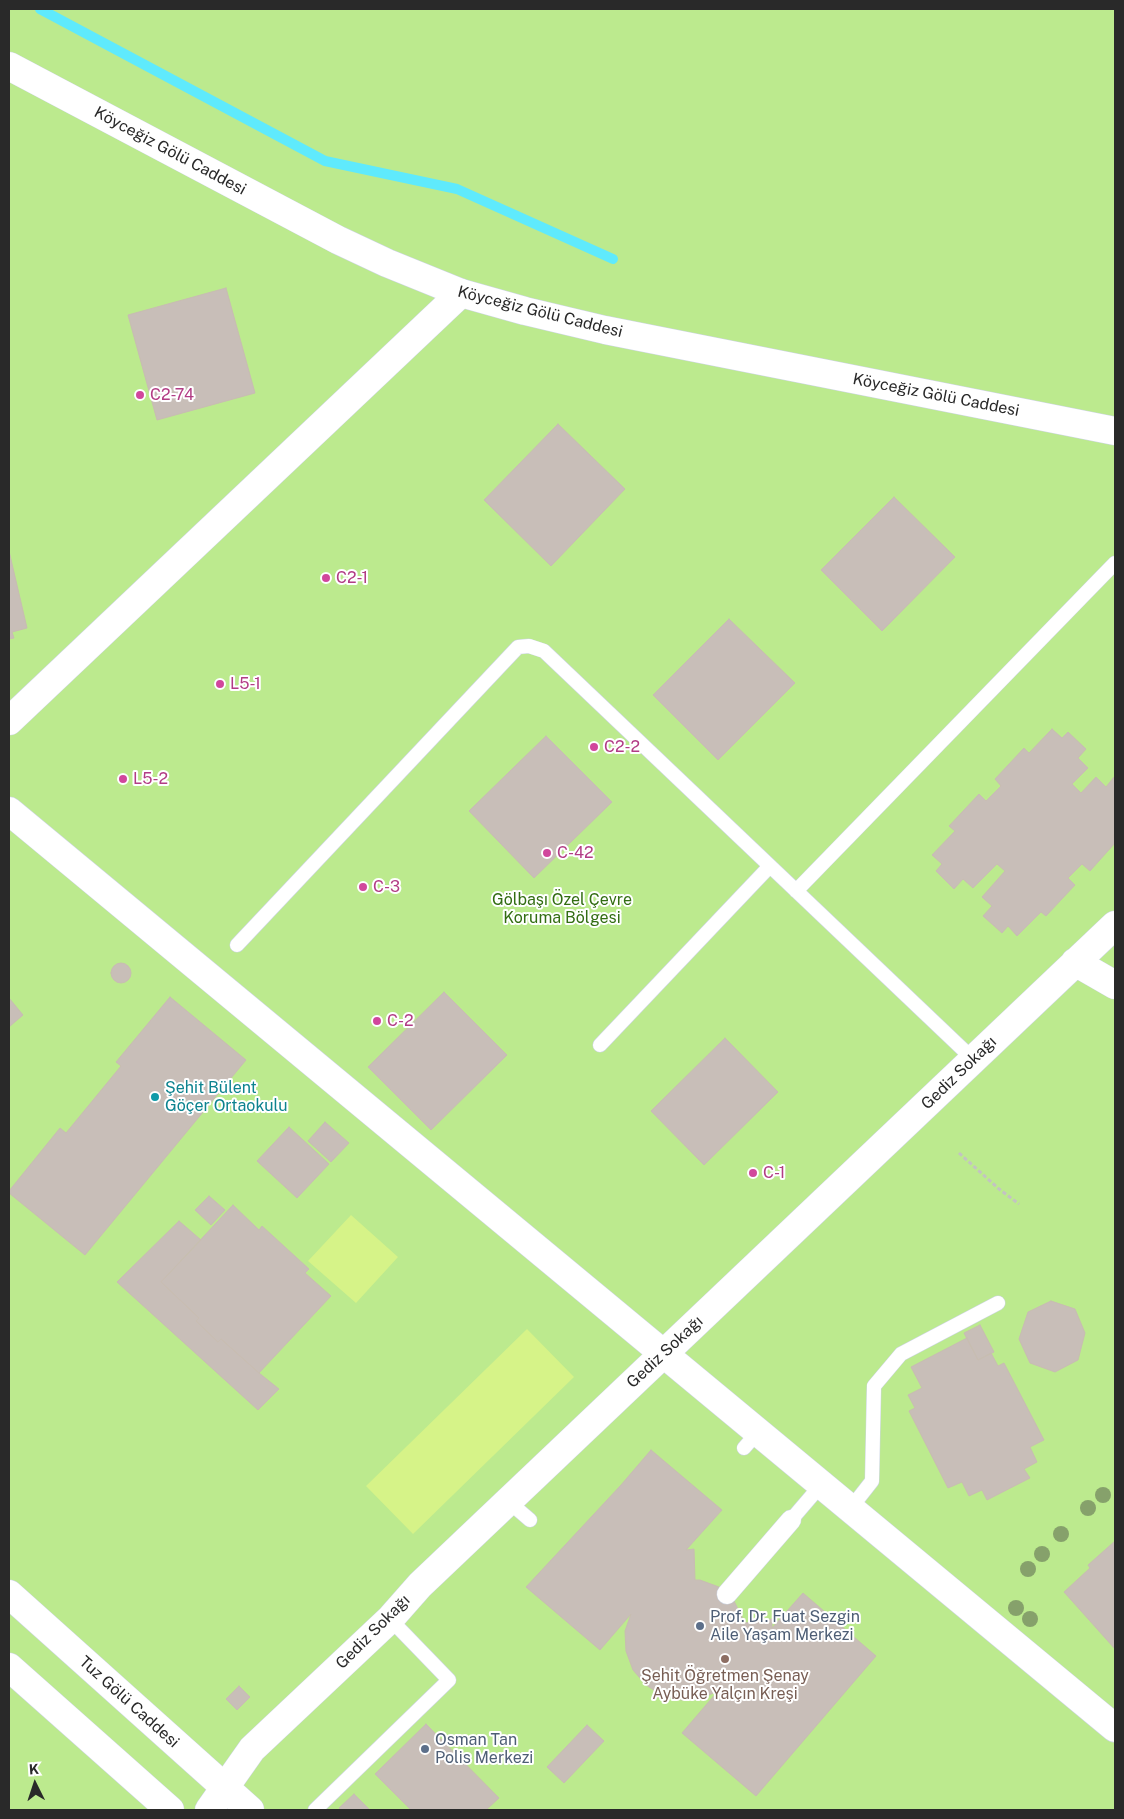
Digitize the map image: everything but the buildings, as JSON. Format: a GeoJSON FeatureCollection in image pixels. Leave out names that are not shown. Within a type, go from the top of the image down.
{"type":"FeatureCollection","features":[{"type":"Feature","properties":{"kind":"street","name":"Köyceğiz Gölü Caddesi"},"geometry":{"type":"LineString","coordinates":[[9,66],[338,240],[387,264],[460,293],[604,330],[1115,431]]}},
{"type":"Feature","properties":{"kind":"street"},"geometry":{"type":"LineString","coordinates":[[9,721],[460,293]]}},
{"type":"Feature","properties":{"kind":"street"},"geometry":{"type":"LineString","coordinates":[[9,812],[663,1353],[751,1440],[821,1485],[1115,1728]]}},
{"type":"Feature","properties":{"kind":"street","name":"Gediz Sokağı"},"geometry":{"type":"LineString","coordinates":[[209,1810],[252,1749],[390,1619],[420,1585],[1115,925]]}},
{"type":"Feature","properties":{"kind":"street"},"geometry":{"type":"LineString","coordinates":[[1075,962],[1115,985]]}},
{"type":"Feature","properties":{"kind":"street"},"geometry":{"type":"LineString","coordinates":[[726,1594],[792,1520]]}},
{"type":"Feature","properties":{"kind":"street","name":"Tuz Gölü Caddesi"},"geometry":{"type":"LineString","coordinates":[[9,1594],[250,1810]]}},
{"type":"Feature","properties":{"kind":"street"},"geometry":{"type":"LineString","coordinates":[[9,1667],[170,1810]]}},
{"type":"Feature","properties":{"kind":"lane"},"geometry":{"type":"LineString","coordinates":[[796,891],[1115,563]]}},
{"type":"Feature","properties":{"kind":"lane"},"geometry":{"type":"LineString","coordinates":[[237,945],[518,647],[529,646],[544,651],[973,1059]]}},
{"type":"Feature","properties":{"kind":"lane"},"geometry":{"type":"LineString","coordinates":[[600,1045],[770,866]]}},
{"type":"Feature","properties":{"kind":"lane"},"geometry":{"type":"LineString","coordinates":[[850,1509],[872,1481],[874,1386],[901,1354],[998,1303]]}},
{"type":"Feature","properties":{"kind":"lane"},"geometry":{"type":"LineString","coordinates":[[792,1520],[821,1485]]}},
{"type":"Feature","properties":{"kind":"lane"},"geometry":{"type":"LineString","coordinates":[[508,1501],[530,1520]]}},
{"type":"Feature","properties":{"kind":"lane"},"geometry":{"type":"LineString","coordinates":[[315,1810],[449,1680],[390,1619]]}},
{"type":"Feature","properties":{"kind":"path"},"geometry":{"type":"LineString","coordinates":[[960,1153],[1018,1204]]}},
{"type":"Feature","properties":{"kind":"green space","name":"Gölbaşı Özel Çevre Koruma Bölgesi"},"geometry":{"type":"Polygon","coordinates":[[[9,9],[1115,9],[1115,1810],[9,1810],[9,9]]]}},
{"type":"Feature","properties":{"kind":"green space"},"geometry":{"type":"Polygon","coordinates":[[[351,1215],[398,1257],[356,1303],[308,1261],[351,1215]]]}},
{"type":"Feature","properties":{"kind":"green space"},"geometry":{"type":"Polygon","coordinates":[[[527,1329],[574,1377],[413,1534],[366,1486],[527,1329]]]}},
{"type":"Feature","properties":{"kind":"waterway"},"geometry":{"type":"LineString","coordinates":[[40,9],[325,161],[457,189],[613,259]]}},
{"type":"Feature","properties":{"kind":"place","name":"C2-74"},"geometry":{"type":"Point","coordinates":[140,395]}},
{"type":"Feature","properties":{"kind":"place","name":"C2-1"},"geometry":{"type":"Point","coordinates":[326,578]}},
{"type":"Feature","properties":{"kind":"place","name":"L5-1"},"geometry":{"type":"Point","coordinates":[220,684]}},
{"type":"Feature","properties":{"kind":"place","name":"C2-2"},"geometry":{"type":"Point","coordinates":[594,747]}},
{"type":"Feature","properties":{"kind":"place","name":"L5-2"},"geometry":{"type":"Point","coordinates":[123,779]}},
{"type":"Feature","properties":{"kind":"place","name":"C-42"},"geometry":{"type":"Point","coordinates":[547,853]}},
{"type":"Feature","properties":{"kind":"place","name":"C-3"},"geometry":{"type":"Point","coordinates":[363,887]}},
{"type":"Feature","properties":{"kind":"place","name":"C-2"},"geometry":{"type":"Point","coordinates":[377,1021]}},
{"type":"Feature","properties":{"kind":"place","name":"Şehit Bülent Göçer Ortaokulu"},"geometry":{"type":"Point","coordinates":[155,1097]}},
{"type":"Feature","properties":{"kind":"place","name":"C-1"},"geometry":{"type":"Point","coordinates":[753,1173]}},
{"type":"Feature","properties":{"kind":"place","name":"Prof. Dr. Fuat Sezgin Aile Yaşam Merkezi"},"geometry":{"type":"Point","coordinates":[700,1626]}},
{"type":"Feature","properties":{"kind":"place","name":"Şehit Öğretmen Şenay Aybüke Yalçın Kreşi"},"geometry":{"type":"Point","coordinates":[725,1659]}},
{"type":"Feature","properties":{"kind":"place","name":"Osman Tan Polis Merkezi"},"geometry":{"type":"Point","coordinates":[425,1749]}}]}
